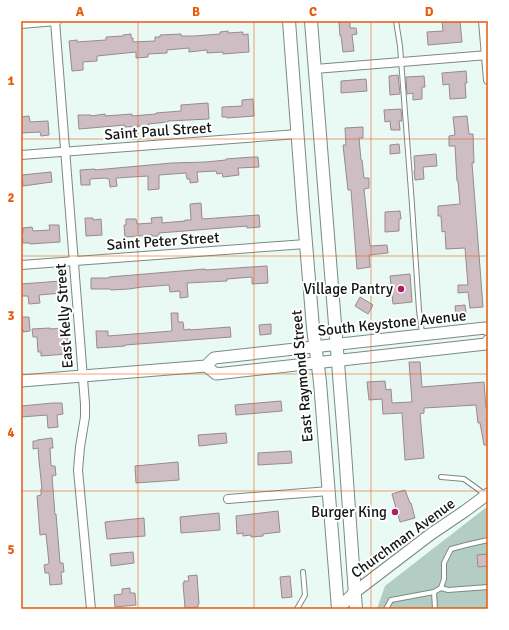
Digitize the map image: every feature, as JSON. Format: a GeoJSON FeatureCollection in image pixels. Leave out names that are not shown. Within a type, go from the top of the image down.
{"type":"FeatureCollection","features":[{"type":"Feature","properties":{"kind":"main road","name":"East Raymond Street"},"geometry":{"type":"LineString","coordinates":[[289,21],[306,244],[318,363],[338,609]]}},
{"type":"Feature","properties":{"kind":"main road"},"geometry":{"type":"LineString","coordinates":[[311,21],[356,609]]}},
{"type":"Feature","properties":{"kind":"main road","name":"South Keystone Avenue"},"geometry":{"type":"LineString","coordinates":[[21,381],[206,366],[214,358],[422,334],[485,328],[488,330]]}},
{"type":"Feature","properties":{"kind":"main road","name":"South Keystone Avenue"},"geometry":{"type":"LineString","coordinates":[[206,366],[216,374],[486,344],[488,341]]}},
{"type":"Feature","properties":{"kind":"main road","name":"Churchman Avenue"},"geometry":{"type":"LineString","coordinates":[[338,609],[355,592],[431,534],[487,495]]}},
{"type":"Feature","properties":{"kind":"street"},"geometry":{"type":"LineString","coordinates":[[21,24],[56,21]]}},
{"type":"Feature","properties":{"kind":"street","name":"East Kelly Street"},"geometry":{"type":"LineString","coordinates":[[56,21],[85,404],[85,417],[78,470],[91,609]]}},
{"type":"Feature","properties":{"kind":"street"},"geometry":{"type":"LineString","coordinates":[[483,21],[488,80]]}},
{"type":"Feature","properties":{"kind":"street"},"geometry":{"type":"LineString","coordinates":[[315,69],[487,55]]}},
{"type":"Feature","properties":{"kind":"street","name":"Saint Paul Street"},"geometry":{"type":"LineString","coordinates":[[21,155],[298,134]]}},
{"type":"Feature","properties":{"kind":"street","name":"Saint Peter Street"},"geometry":{"type":"LineString","coordinates":[[21,266],[306,244]]}},
{"type":"Feature","properties":{"kind":"street"},"geometry":{"type":"LineString","coordinates":[[228,499],[329,491]]}},
{"type":"Feature","properties":{"kind":"lane"},"geometry":{"type":"LineString","coordinates":[[396,21],[402,62],[419,310],[422,334]]}},
{"type":"Feature","properties":{"kind":"lane"},"geometry":{"type":"LineString","coordinates":[[441,477],[464,479],[487,495]]}},
{"type":"Feature","properties":{"kind":"lane"},"geometry":{"type":"LineString","coordinates":[[386,609],[391,600],[434,592],[441,588],[444,579],[444,563],[451,550],[488,540]]}},
{"type":"Feature","properties":{"kind":"lane"},"geometry":{"type":"LineString","coordinates":[[297,609],[305,595],[303,572]]}},
{"type":"Feature","properties":{"kind":"lane"},"geometry":{"type":"LineString","coordinates":[[441,588],[448,590],[488,587]]}},
{"type":"Feature","properties":{"kind":"lane"},"geometry":{"type":"LineString","coordinates":[[434,592],[435,609]]}},
{"type":"Feature","properties":{"kind":"green space"},"geometry":{"type":"Polygon","coordinates":[[[488,506],[488,609],[377,609],[385,586],[488,506]]]}},
{"type":"Feature","properties":{"kind":"building"},"geometry":{"type":"Polygon","coordinates":[[[350,21],[350,28],[356,28],[357,34],[352,35],[354,51],[343,52],[339,22],[350,21]]]}},
{"type":"Feature","properties":{"kind":"building"},"geometry":{"type":"Polygon","coordinates":[[[442,21],[460,21],[462,42],[428,45],[427,32],[443,31],[442,21]]]}},
{"type":"Feature","properties":{"kind":"building"},"geometry":{"type":"Polygon","coordinates":[[[228,31],[228,33],[243,32],[243,35],[248,34],[249,52],[223,54],[223,52],[207,53],[207,50],[189,52],[189,48],[167,50],[167,53],[148,54],[148,57],[136,58],[136,52],[97,56],[97,61],[83,62],[83,70],[72,71],[69,41],[77,40],[77,42],[106,40],[106,37],[131,34],[133,42],[155,41],[155,37],[160,37],[160,35],[181,34],[181,36],[194,36],[220,34],[220,32],[228,31]]]}},
{"type":"Feature","properties":{"kind":"building"},"geometry":{"type":"Polygon","coordinates":[[[466,71],[466,98],[450,99],[449,84],[443,85],[442,73],[466,71]]]}},
{"type":"Feature","properties":{"kind":"building"},"geometry":{"type":"Polygon","coordinates":[[[398,75],[400,94],[390,95],[389,76],[398,75]]]}},
{"type":"Feature","properties":{"kind":"building"},"geometry":{"type":"Polygon","coordinates":[[[424,76],[425,87],[422,87],[422,99],[413,100],[413,93],[407,94],[406,77],[424,76]]]}},
{"type":"Feature","properties":{"kind":"building"},"geometry":{"type":"Polygon","coordinates":[[[366,79],[367,91],[341,93],[341,81],[366,79]]]}},
{"type":"Feature","properties":{"kind":"building"},"geometry":{"type":"Polygon","coordinates":[[[253,99],[254,116],[222,117],[222,107],[242,106],[242,100],[253,99]]]}},
{"type":"Feature","properties":{"kind":"building"},"geometry":{"type":"Polygon","coordinates":[[[208,103],[209,119],[168,121],[148,124],[149,128],[142,128],[142,126],[125,127],[125,125],[79,129],[78,115],[91,116],[105,114],[105,116],[132,114],[132,116],[156,114],[181,111],[181,105],[208,103]]]}},
{"type":"Feature","properties":{"kind":"building"},"geometry":{"type":"Polygon","coordinates":[[[401,109],[402,121],[399,121],[400,130],[391,130],[390,121],[385,122],[384,110],[401,109]]]}},
{"type":"Feature","properties":{"kind":"building"},"geometry":{"type":"Polygon","coordinates":[[[29,116],[30,122],[48,121],[49,135],[41,136],[40,132],[21,133],[21,117],[29,116]]]}},
{"type":"Feature","properties":{"kind":"building"},"geometry":{"type":"Polygon","coordinates":[[[467,116],[469,134],[473,134],[474,163],[472,163],[483,307],[470,308],[468,292],[458,293],[458,285],[468,285],[465,248],[446,249],[445,231],[442,232],[441,216],[438,216],[438,206],[460,204],[455,146],[449,146],[449,136],[455,135],[453,117],[467,116]]]}},
{"type":"Feature","properties":{"kind":"building"},"geometry":{"type":"Polygon","coordinates":[[[363,127],[363,138],[359,138],[364,178],[369,178],[369,188],[364,189],[370,246],[387,245],[388,253],[369,255],[370,267],[357,269],[351,190],[348,190],[343,145],[346,145],[345,128],[363,127]]]}},
{"type":"Feature","properties":{"kind":"building"},"geometry":{"type":"Polygon","coordinates":[[[399,144],[400,153],[390,154],[390,145],[399,144]]]}},
{"type":"Feature","properties":{"kind":"building"},"geometry":{"type":"Polygon","coordinates":[[[436,154],[437,166],[423,167],[424,179],[415,180],[414,156],[436,154]]]}},
{"type":"Feature","properties":{"kind":"building"},"geometry":{"type":"Polygon","coordinates":[[[258,157],[259,167],[238,168],[239,175],[223,177],[222,173],[217,174],[216,171],[197,172],[198,182],[190,183],[190,179],[187,179],[186,173],[159,175],[159,189],[148,190],[148,176],[116,178],[117,186],[110,187],[109,179],[105,178],[90,179],[90,185],[81,185],[80,170],[206,162],[258,157]]]}},
{"type":"Feature","properties":{"kind":"building"},"geometry":{"type":"Polygon","coordinates":[[[51,172],[52,182],[23,186],[22,175],[51,172]]]}},
{"type":"Feature","properties":{"kind":"building"},"geometry":{"type":"Polygon","coordinates":[[[201,203],[202,219],[259,215],[260,227],[247,228],[247,226],[159,233],[159,236],[152,235],[125,237],[124,225],[126,225],[126,219],[136,219],[137,224],[152,223],[151,218],[162,217],[162,223],[191,220],[190,204],[201,203]]]}},
{"type":"Feature","properties":{"kind":"building"},"geometry":{"type":"Polygon","coordinates":[[[400,211],[401,219],[399,219],[399,231],[385,232],[385,212],[400,211]]]}},
{"type":"Feature","properties":{"kind":"building"},"geometry":{"type":"Polygon","coordinates":[[[85,218],[93,218],[93,220],[101,219],[102,235],[86,236],[85,218]]]}},
{"type":"Feature","properties":{"kind":"building"},"geometry":{"type":"Polygon","coordinates":[[[49,225],[59,225],[60,242],[23,243],[23,228],[32,227],[33,231],[50,230],[49,225]]]}},
{"type":"Feature","properties":{"kind":"building"},"geometry":{"type":"Polygon","coordinates":[[[267,266],[268,283],[252,284],[252,277],[227,279],[227,281],[187,283],[188,297],[180,298],[180,291],[170,292],[169,285],[111,290],[91,289],[91,278],[109,278],[205,269],[267,266]]]}},
{"type":"Feature","properties":{"kind":"building","name":"Village Pantry"},"geometry":{"type":"Polygon","coordinates":[[[410,274],[412,302],[393,304],[390,276],[410,274]]]}},
{"type":"Feature","properties":{"kind":"building"},"geometry":{"type":"Polygon","coordinates":[[[61,281],[62,293],[39,295],[40,303],[29,304],[28,296],[21,296],[21,284],[61,281]]]}},
{"type":"Feature","properties":{"kind":"building"},"geometry":{"type":"Polygon","coordinates":[[[360,297],[373,305],[368,314],[355,306],[360,297]]]}},
{"type":"Feature","properties":{"kind":"building"},"geometry":{"type":"Polygon","coordinates":[[[465,305],[466,313],[456,313],[455,306],[465,305]]]}},
{"type":"Feature","properties":{"kind":"building"},"geometry":{"type":"Polygon","coordinates":[[[171,313],[178,313],[178,322],[183,322],[184,330],[230,327],[231,337],[97,348],[96,331],[108,331],[108,336],[172,331],[171,313]]]}},
{"type":"Feature","properties":{"kind":"building"},"geometry":{"type":"Polygon","coordinates":[[[21,317],[29,317],[30,331],[23,332],[23,330],[21,330],[21,317]]]}},
{"type":"Feature","properties":{"kind":"building"},"geometry":{"type":"Polygon","coordinates":[[[271,324],[271,334],[260,335],[259,325],[271,324]]]}},
{"type":"Feature","properties":{"kind":"building"},"geometry":{"type":"Polygon","coordinates":[[[67,328],[67,354],[41,356],[41,352],[38,352],[37,337],[33,337],[32,329],[67,328]]]}},
{"type":"Feature","properties":{"kind":"building"},"geometry":{"type":"Polygon","coordinates":[[[409,362],[420,362],[422,387],[484,382],[486,408],[488,408],[488,445],[484,445],[480,423],[478,423],[476,405],[424,408],[424,413],[420,414],[424,458],[405,460],[402,413],[383,414],[382,399],[369,400],[367,382],[385,381],[386,390],[391,389],[392,403],[412,402],[409,362]]]}},
{"type":"Feature","properties":{"kind":"building"},"geometry":{"type":"Polygon","coordinates":[[[281,401],[282,411],[236,415],[235,405],[281,401]]]}},
{"type":"Feature","properties":{"kind":"building"},"geometry":{"type":"Polygon","coordinates":[[[62,403],[63,414],[57,415],[58,427],[48,428],[47,415],[21,417],[21,406],[62,403]]]}},
{"type":"Feature","properties":{"kind":"building"},"geometry":{"type":"Polygon","coordinates":[[[226,433],[227,443],[199,446],[198,435],[226,433]]]}},
{"type":"Feature","properties":{"kind":"building"},"geometry":{"type":"Polygon","coordinates":[[[52,438],[53,448],[50,448],[51,465],[55,466],[56,475],[52,476],[55,515],[56,514],[60,563],[63,563],[64,572],[61,572],[62,584],[50,585],[49,573],[45,573],[44,565],[49,563],[46,534],[40,535],[37,496],[41,495],[42,489],[38,448],[33,449],[33,441],[52,438]]]}},
{"type":"Feature","properties":{"kind":"building"},"geometry":{"type":"Polygon","coordinates":[[[291,451],[292,463],[258,465],[258,453],[291,451]]]}},
{"type":"Feature","properties":{"kind":"building"},"geometry":{"type":"Polygon","coordinates":[[[178,462],[179,480],[136,483],[135,466],[178,462]]]}},
{"type":"Feature","properties":{"kind":"building"},"geometry":{"type":"Polygon","coordinates":[[[405,490],[411,503],[415,518],[400,522],[392,494],[405,490]]]}},
{"type":"Feature","properties":{"kind":"building"},"geometry":{"type":"Polygon","coordinates":[[[278,511],[280,532],[251,537],[251,535],[243,536],[243,533],[237,534],[236,516],[278,511]]]}},
{"type":"Feature","properties":{"kind":"building"},"geometry":{"type":"Polygon","coordinates":[[[219,513],[220,530],[181,533],[180,517],[219,513]]]}},
{"type":"Feature","properties":{"kind":"building"},"geometry":{"type":"Polygon","coordinates":[[[144,518],[145,536],[107,539],[105,522],[144,518]]]}},
{"type":"Feature","properties":{"kind":"building"},"geometry":{"type":"Polygon","coordinates":[[[133,552],[134,563],[111,566],[110,554],[133,552]]]}},
{"type":"Feature","properties":{"kind":"building"},"geometry":{"type":"Polygon","coordinates":[[[488,554],[488,566],[478,567],[477,555],[488,554]]]}},
{"type":"Feature","properties":{"kind":"building"},"geometry":{"type":"Polygon","coordinates":[[[197,575],[198,607],[185,608],[183,583],[184,581],[189,581],[188,576],[197,575]]]}},
{"type":"Feature","properties":{"kind":"building"},"geometry":{"type":"Polygon","coordinates":[[[290,576],[292,597],[282,598],[280,577],[290,576]]]}},
{"type":"Feature","properties":{"kind":"building"},"geometry":{"type":"Polygon","coordinates":[[[130,588],[130,593],[135,593],[136,605],[115,607],[114,595],[122,594],[122,589],[130,588]]]}},
{"type":"Feature","properties":{"kind":"place","name":"Village Pantry"},"geometry":{"type":"Point","coordinates":[401,289]}},
{"type":"Feature","properties":{"kind":"place","name":"Burger King"},"geometry":{"type":"Point","coordinates":[395,512]}}]}
